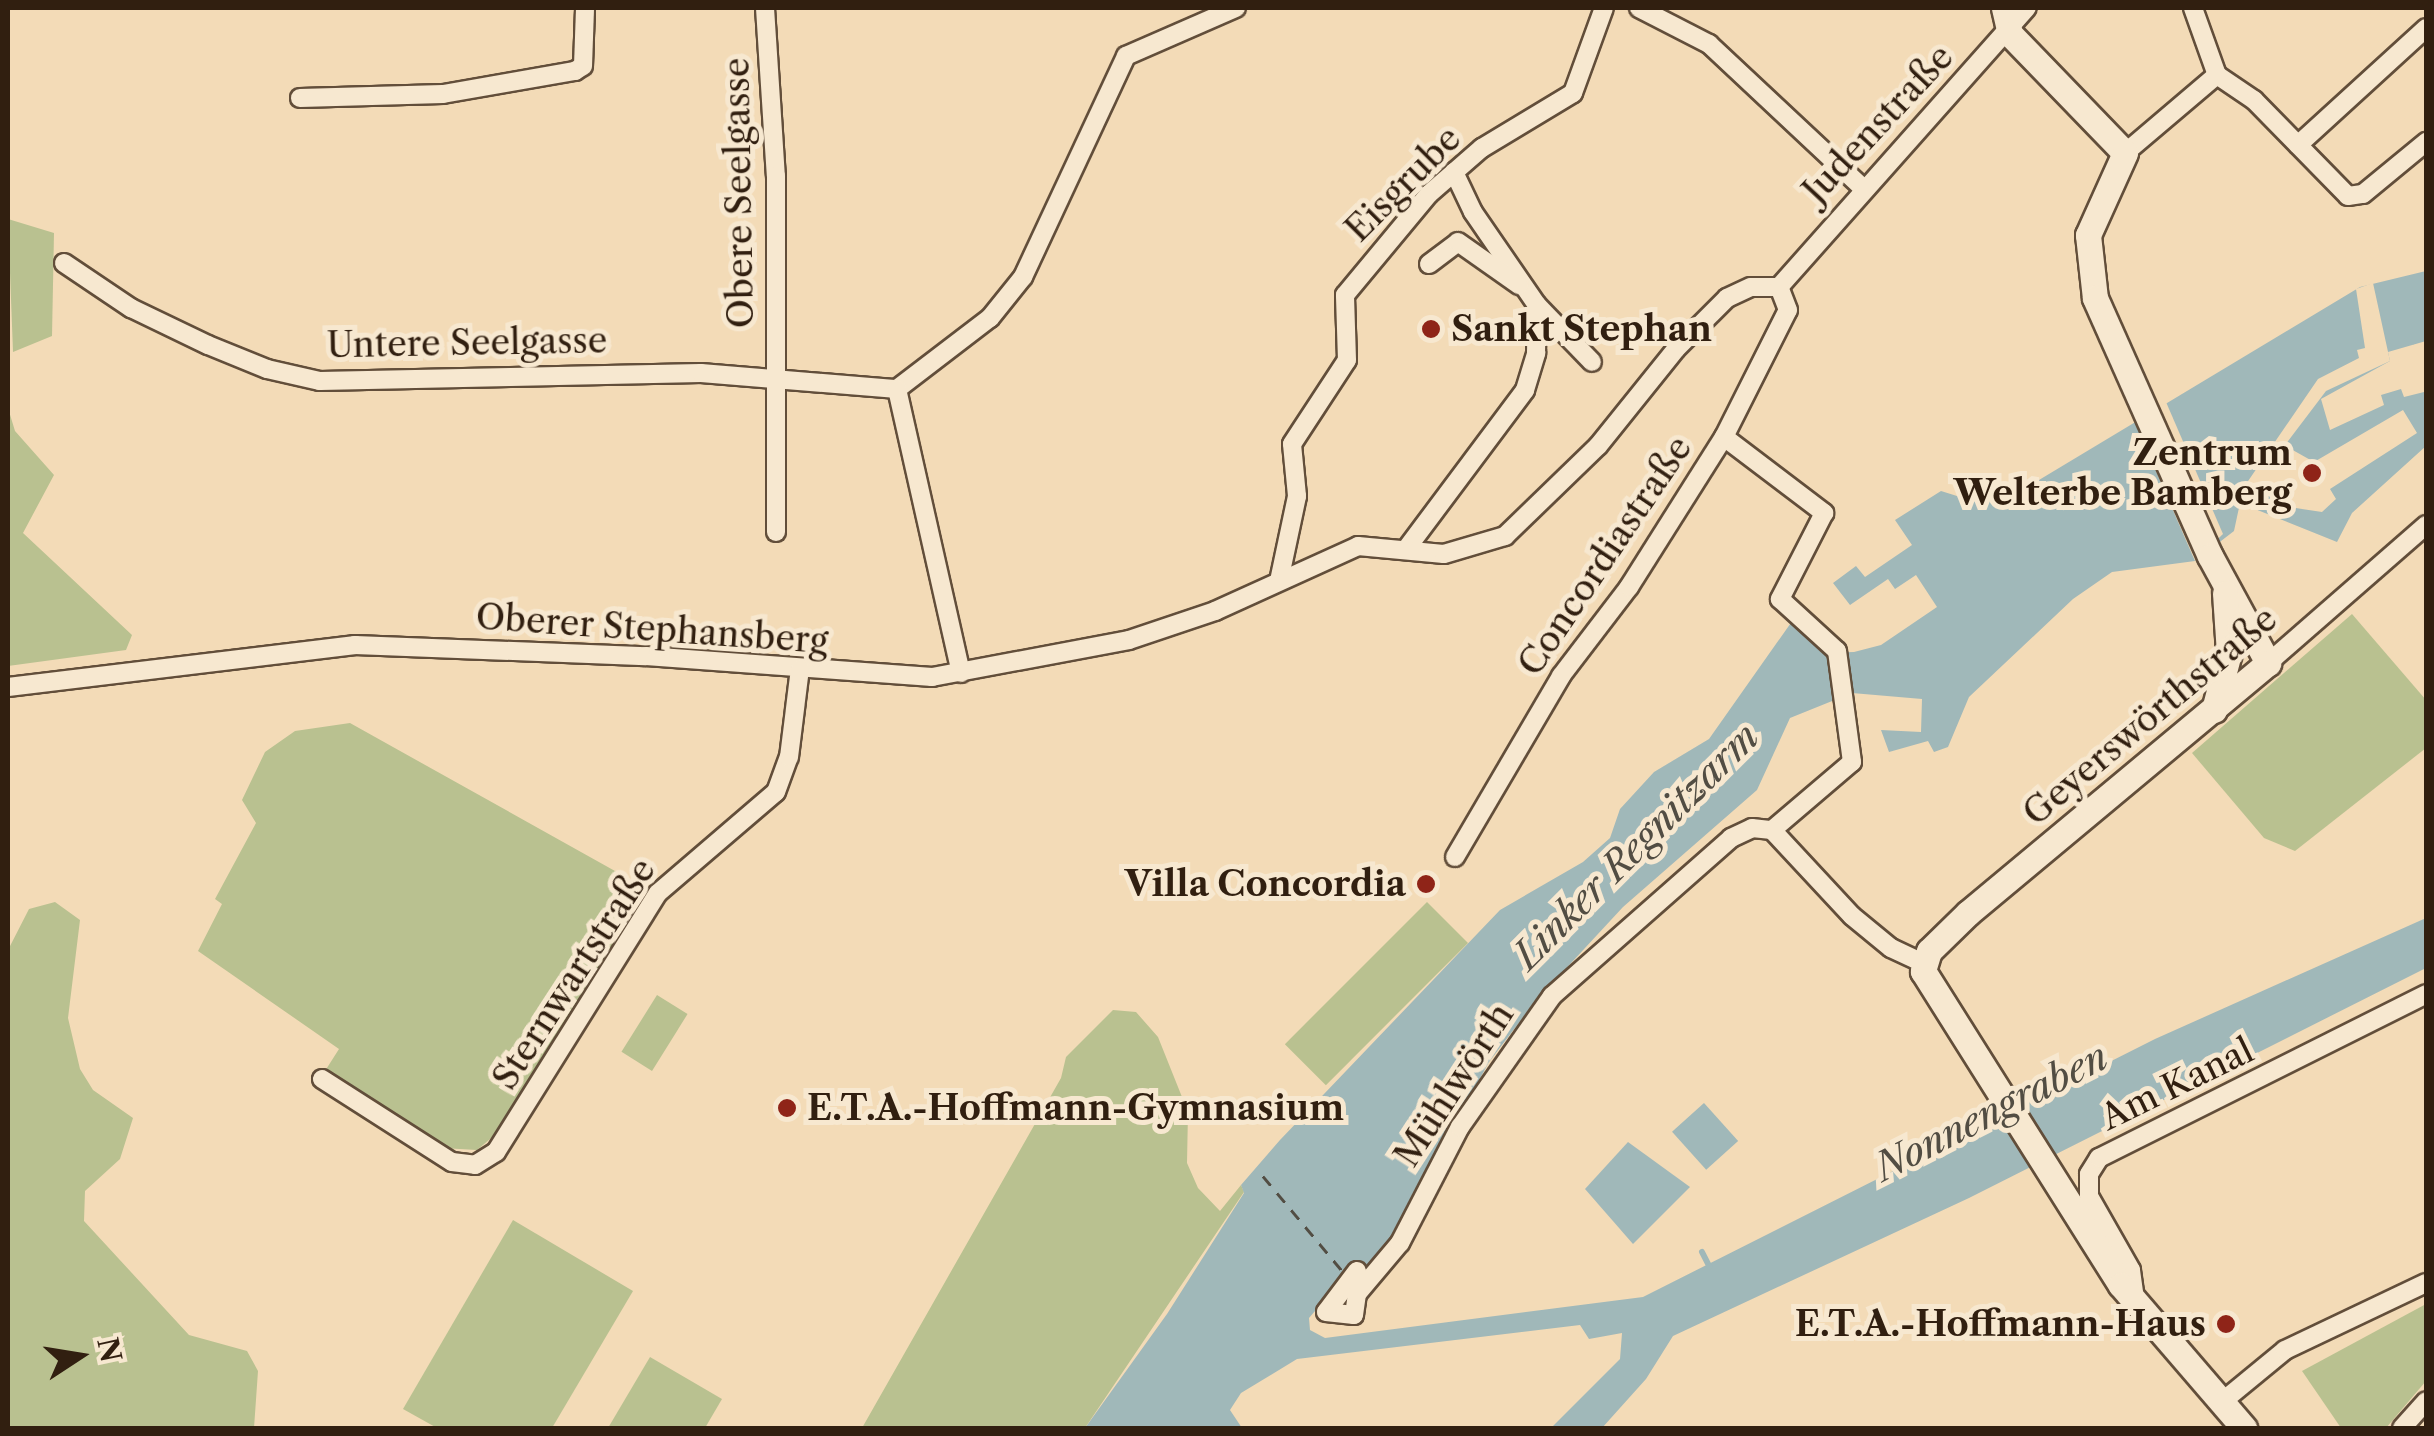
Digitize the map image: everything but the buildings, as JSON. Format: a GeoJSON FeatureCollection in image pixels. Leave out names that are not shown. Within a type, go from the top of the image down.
{"type":"FeatureCollection","features":[{"type":"Feature","properties":{"kind":"street"},"geometry":{"type":"LineString","coordinates":[[300,98],[443,94],[575,70],[583,66],[585,8]]}},
{"type":"Feature","properties":{"kind":"street","name":"Obere Seelgasse"},"geometry":{"type":"LineString","coordinates":[[764,8],[776,176],[778,378]]}},
{"type":"Feature","properties":{"kind":"street"},"geometry":{"type":"LineString","coordinates":[[961,673],[897,389],[990,318],[1023,277],[1060,210],[1126,56],[1236,8]]}},
{"type":"Feature","properties":{"kind":"street","name":"Eisgrube"},"geometry":{"type":"LineString","coordinates":[[1279,580],[1297,496],[1292,444],[1347,360],[1346,295],[1398,224],[1454,172],[1573,93],[1604,8]]}},
{"type":"Feature","properties":{"kind":"street"},"geometry":{"type":"LineString","coordinates":[[1638,8],[1709,44],[1862,187]]}},
{"type":"Feature","properties":{"kind":"street"},"geometry":{"type":"LineString","coordinates":[[2004,8],[2010,34],[2125,153]]}},
{"type":"Feature","properties":{"kind":"street","name":"Judenstraße"},"geometry":{"type":"LineString","coordinates":[[1779,286],[1862,187],[2010,34],[2027,8]]}},
{"type":"Feature","properties":{"kind":"street"},"geometry":{"type":"LineString","coordinates":[[2193,8],[2217,75]]}},
{"type":"Feature","properties":{"kind":"street"},"geometry":{"type":"LineString","coordinates":[[2298,145],[2426,28]]}},
{"type":"Feature","properties":{"kind":"street"},"geometry":{"type":"LineString","coordinates":[[2217,75],[2231,79],[2348,196],[2363,194],[2426,142]]}},
{"type":"Feature","properties":{"kind":"street"},"geometry":{"type":"LineString","coordinates":[[2217,75],[2125,153],[2097,203],[2088,258],[2103,319],[2210,556],[2268,663]]}},
{"type":"Feature","properties":{"kind":"street"},"geometry":{"type":"LineString","coordinates":[[1454,172],[1472,212],[1532,298],[1592,362]]}},
{"type":"Feature","properties":{"kind":"street"},"geometry":{"type":"LineString","coordinates":[[1407,548],[1526,390],[1536,352],[1532,298],[1458,242],[1429,264]]}},
{"type":"Feature","properties":{"kind":"street","name":"Untere Seelgasse"},"geometry":{"type":"LineString","coordinates":[[64,263],[131,308],[222,352],[320,381],[589,373],[778,378],[897,389]]}},
{"type":"Feature","properties":{"kind":"street","name":"Concordiastraße"},"geometry":{"type":"LineString","coordinates":[[1455,857],[1561,676],[1630,587],[1724,436],[1788,310],[1779,286]]}},
{"type":"Feature","properties":{"kind":"street","name":"Oberer Stephansberg"},"geometry":{"type":"LineString","coordinates":[[8,687],[355,644],[800,669],[867,677],[961,673],[1168,630],[1358,546],[1444,554],[1505,536],[1598,446],[1676,349],[1727,298],[1751,287],[1779,286]]}},
{"type":"Feature","properties":{"kind":"street"},"geometry":{"type":"LineString","coordinates":[[776,532],[778,378]]}},
{"type":"Feature","properties":{"kind":"street"},"geometry":{"type":"LineString","coordinates":[[1724,436],[1824,513],[1780,599],[1817,639],[1837,651],[1850,768],[1772,830],[1852,916],[1891,948],[1923,963],[1927,982],[1992,1076],[2135,1304],[2244,1428]]}},
{"type":"Feature","properties":{"kind":"street","name":"Geyerswörthstraße"},"geometry":{"type":"LineString","coordinates":[[1923,963],[1968,912],[2214,710],[2426,525]]}},
{"type":"Feature","properties":{"kind":"street"},"geometry":{"type":"LineString","coordinates":[[2214,710],[2229,653],[2222,581]]}},
{"type":"Feature","properties":{"kind":"street","name":"Sternwartstraße"},"geometry":{"type":"LineString","coordinates":[[322,1079],[452,1162],[475,1165],[496,1152],[666,882],[776,792],[789,757],[800,669]]}},
{"type":"Feature","properties":{"kind":"street","name":"Mühlwörth"},"geometry":{"type":"LineString","coordinates":[[1356,1271],[1326,1312],[1354,1316],[1357,1294],[1400,1243],[1485,1087],[1552,996],[1669,888],[1752,828],[1772,830]]}},
{"type":"Feature","properties":{"kind":"street","name":"Am Kanal"},"geometry":{"type":"LineString","coordinates":[[2135,1304],[2131,1270],[2089,1196],[2089,1174],[2098,1158],[2426,994]]}},
{"type":"Feature","properties":{"kind":"street"},"geometry":{"type":"LineString","coordinates":[[2224,1401],[2268,1361],[2426,1283]]}},
{"type":"Feature","properties":{"kind":"street"},"geometry":{"type":"LineString","coordinates":[[2402,1428],[2426,1400]]}},
{"type":"Feature","properties":{"kind":"green space"},"geometry":{"type":"Polygon","coordinates":[[[8,219],[54,233],[52,336],[13,352],[8,219]]]}},
{"type":"Feature","properties":{"kind":"green space"},"geometry":{"type":"Polygon","coordinates":[[[8,408],[15,431],[54,475],[23,533],[132,635],[126,650],[8,666],[8,408]]]}},
{"type":"Feature","properties":{"kind":"green space"},"geometry":{"type":"Polygon","coordinates":[[[2352,614],[2426,700],[2426,748],[2295,851],[2264,838],[2192,753],[2352,614]]]}},
{"type":"Feature","properties":{"kind":"green space"},"geometry":{"type":"Polygon","coordinates":[[[350,723],[649,890],[496,1134],[477,1150],[442,1148],[325,1071],[339,1049],[198,951],[222,904],[215,899],[256,823],[242,800],[265,752],[295,731],[350,723]]]}},
{"type":"Feature","properties":{"kind":"green space"},"geometry":{"type":"Polygon","coordinates":[[[55,902],[80,920],[68,1018],[80,1069],[93,1090],[133,1118],[120,1159],[85,1191],[84,1221],[189,1335],[247,1351],[258,1371],[254,1428],[8,1428],[8,950],[29,909],[55,902]]]}},
{"type":"Feature","properties":{"kind":"green space"},"geometry":{"type":"Polygon","coordinates":[[[1427,902],[1468,943],[1326,1085],[1285,1044],[1427,902]]]}},
{"type":"Feature","properties":{"kind":"green space"},"geometry":{"type":"Polygon","coordinates":[[[657,995],[688,1014],[652,1071],[621,1052],[657,995]]]}},
{"type":"Feature","properties":{"kind":"green space"},"geometry":{"type":"Polygon","coordinates":[[[1113,1010],[1136,1012],[1158,1037],[1188,1112],[1187,1163],[1198,1188],[1220,1211],[1241,1185],[1244,1192],[1085,1428],[862,1428],[1061,1078],[1066,1057],[1113,1010]]]}},
{"type":"Feature","properties":{"kind":"green space"},"geometry":{"type":"Polygon","coordinates":[[[513,1220],[633,1291],[552,1428],[437,1428],[403,1409],[513,1220]]]}},
{"type":"Feature","properties":{"kind":"green space"},"geometry":{"type":"Polygon","coordinates":[[[2426,1304],[2426,1381],[2386,1428],[2341,1428],[2302,1371],[2426,1304]]]}},
{"type":"Feature","properties":{"kind":"green space"},"geometry":{"type":"Polygon","coordinates":[[[650,1357],[722,1399],[705,1428],[608,1428],[650,1357]]]}},
{"type":"Feature","properties":{"kind":"water","name":"Linker Regnitzarm"},"geometry":{"type":"Polygon","coordinates":[[[2426,271],[2426,341],[2388,352],[2390,361],[2321,399],[2330,430],[2384,405],[2381,395],[2401,389],[2404,397],[2424,392],[2426,381],[2426,446],[2352,513],[2337,542],[2240,503],[2234,531],[2195,561],[2112,572],[2073,599],[1969,697],[1948,747],[1934,752],[1928,741],[1889,752],[1881,730],[1921,732],[1922,699],[1852,693],[1790,718],[1757,790],[1623,907],[1534,1003],[1489,1062],[1395,1234],[1361,1275],[1346,1275],[1309,1318],[1310,1330],[1325,1338],[1643,1297],[2155,1039],[2426,918],[2426,968],[1969,1198],[1673,1336],[1646,1379],[1602,1428],[1551,1428],[1620,1359],[1622,1333],[1589,1339],[1580,1325],[1297,1359],[1241,1393],[1230,1410],[1242,1428],[1085,1428],[1167,1314],[1244,1193],[1241,1185],[1280,1140],[1500,910],[1583,862],[1610,838],[1620,809],[1654,772],[1709,739],[1800,610],[1822,653],[1854,652],[1881,645],[1937,607],[1916,575],[1895,589],[1888,579],[1850,605],[1833,583],[1856,566],[1865,577],[1912,545],[1895,520],[1941,491],[1973,501],[2039,480],[2360,287],[2426,271]],[[2403,410],[2314,462],[2284,445],[2263,482],[2287,497],[2282,506],[2322,512],[2336,499],[2330,489],[2417,433],[2403,410]]]}},
{"type":"Feature","properties":{"kind":"water"},"geometry":{"type":"Polygon","coordinates":[[[1704,1103],[1738,1141],[1706,1170],[1672,1132],[1704,1103]]]}},
{"type":"Feature","properties":{"kind":"water"},"geometry":{"type":"Polygon","coordinates":[[[1628,1142],[1690,1187],[1633,1244],[1585,1189],[1628,1142]]]}},
{"type":"Feature","properties":{"kind":"pier"},"geometry":{"type":"Polygon","coordinates":[[[2373,283],[2390,361],[2326,391],[2285,445],[2252,514],[2243,510],[2238,534],[2244,487],[2318,379],[2359,358],[2357,350],[2365,348],[2356,289],[2373,283]]]}},
{"type":"Feature","properties":{"kind":"pier"},"geometry":{"type":"Polygon","coordinates":[[[2166,402],[2223,534],[2195,561],[2136,425],[2166,402]]]}},
{"type":"Feature","properties":{"kind":"waterway"},"geometry":{"type":"LineString","coordinates":[[1702,1252],[1709,1266]]}},
{"type":"Feature","properties":{"kind":"ferry route"},"geometry":{"type":"LineString","coordinates":[[1263,1176],[1345,1274]]}},
{"type":"Feature","properties":{"kind":"place","name":"Sankt Stephan"},"geometry":{"type":"Point","coordinates":[1431,329]}},
{"type":"Feature","properties":{"kind":"place","name":"Zentrum Welterbe Bamberg"},"geometry":{"type":"Point","coordinates":[2312,473]}},
{"type":"Feature","properties":{"kind":"place","name":"Villa Concordia"},"geometry":{"type":"Point","coordinates":[1426,884]}},
{"type":"Feature","properties":{"kind":"place","name":"E.T.A.-Hoffmann-Gymnasium"},"geometry":{"type":"Point","coordinates":[787,1108]}},
{"type":"Feature","properties":{"kind":"place","name":"E.T.A.-Hoffmann-Haus"},"geometry":{"type":"Point","coordinates":[2226,1324]}},
{"type":"Feature","properties":{"kind":"water label","name":"Nonnengraben"},"geometry":{"type":"Point","coordinates":[1991,1112]}}]}
